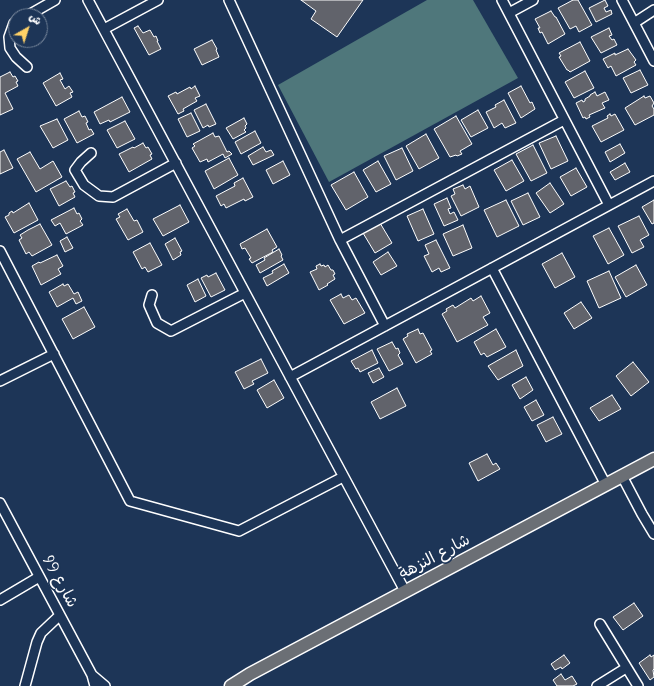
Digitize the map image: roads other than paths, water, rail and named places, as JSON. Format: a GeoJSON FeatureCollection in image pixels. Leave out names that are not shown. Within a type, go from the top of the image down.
{"type":"FeatureCollection","features":[{"type":"Feature","properties":{"kind":"main road","name":"شارع النزهة"},"geometry":{"type":"LineString","coordinates":[[231,686],[250,674],[654,459]]}},
{"type":"Feature","properties":{"kind":"street"},"geometry":{"type":"LineString","coordinates":[[42,8],[56,0]]}},
{"type":"Feature","properties":{"kind":"street"},"geometry":{"type":"LineString","coordinates":[[88,0],[405,591]]}},
{"type":"Feature","properties":{"kind":"street"},"geometry":{"type":"LineString","coordinates":[[104,29],[158,0]]}},
{"type":"Feature","properties":{"kind":"street"},"geometry":{"type":"LineString","coordinates":[[229,0],[340,240],[385,326]]}},
{"type":"Feature","properties":{"kind":"street"},"geometry":{"type":"LineString","coordinates":[[502,0],[609,205]]}},
{"type":"Feature","properties":{"kind":"street"},"geometry":{"type":"LineString","coordinates":[[509,13],[533,0]]}},
{"type":"Feature","properties":{"kind":"street"},"geometry":{"type":"LineString","coordinates":[[622,0],[654,61]]}},
{"type":"Feature","properties":{"kind":"street"},"geometry":{"type":"LineString","coordinates":[[634,23],[654,10]]}},
{"type":"Feature","properties":{"kind":"street"},"geometry":{"type":"LineString","coordinates":[[10,48],[16,57],[27,67]]}},
{"type":"Feature","properties":{"kind":"street"},"geometry":{"type":"LineString","coordinates":[[340,240],[564,120]]}},
{"type":"Feature","properties":{"kind":"street"},"geometry":{"type":"LineString","coordinates":[[90,153],[75,170],[84,185],[99,196],[113,197],[176,163]]}},
{"type":"Feature","properties":{"kind":"street"},"geometry":{"type":"LineString","coordinates":[[290,377],[654,181]]}},
{"type":"Feature","properties":{"kind":"street"},"geometry":{"type":"LineString","coordinates":[[0,251],[130,500],[239,531],[343,477]]}},
{"type":"Feature","properties":{"kind":"street"},"geometry":{"type":"LineString","coordinates":[[492,268],[606,485]]}},
{"type":"Feature","properties":{"kind":"street"},"geometry":{"type":"LineString","coordinates":[[152,295],[148,305],[157,323],[171,331],[245,293]]}},
{"type":"Feature","properties":{"kind":"street"},"geometry":{"type":"LineString","coordinates":[[0,381],[54,354]]}},
{"type":"Feature","properties":{"kind":"street"},"geometry":{"type":"LineString","coordinates":[[622,476],[654,534]]}},
{"type":"Feature","properties":{"kind":"street","name":"شارع 99"},"geometry":{"type":"LineString","coordinates":[[0,503],[59,616],[92,675],[95,686]]}},
{"type":"Feature","properties":{"kind":"street"},"geometry":{"type":"LineString","coordinates":[[0,600],[39,577]]}},
{"type":"Feature","properties":{"kind":"street"},"geometry":{"type":"LineString","coordinates":[[25,686],[37,642],[41,633],[59,616]]}},
{"type":"Feature","properties":{"kind":"street"},"geometry":{"type":"LineString","coordinates":[[600,624],[638,686]]}},
{"type":"Feature","properties":{"kind":"street"},"geometry":{"type":"LineString","coordinates":[[597,686],[626,668]]}},
{"type":"Feature","properties":{"kind":"street","name":"شارع 99"},"geometry":{"type":"LineString","coordinates":[[92,675],[105,686]]}}]}
